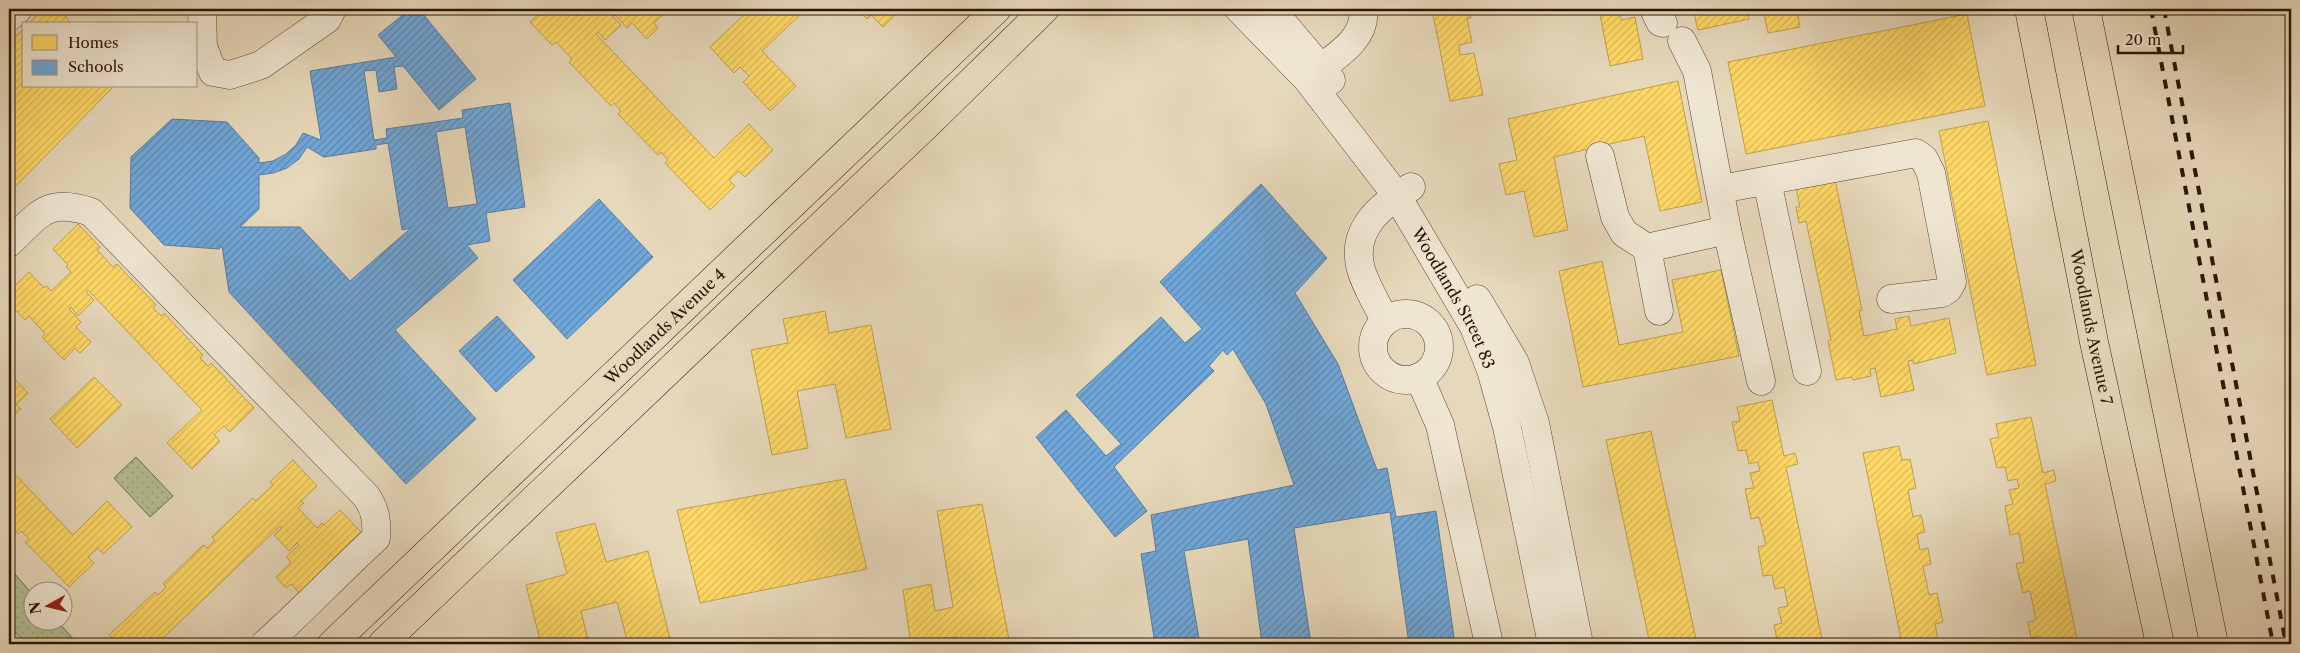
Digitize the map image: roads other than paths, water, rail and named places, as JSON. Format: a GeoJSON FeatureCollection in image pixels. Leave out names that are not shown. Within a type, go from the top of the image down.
{"type":"FeatureCollection","features":[{"type":"Feature","properties":{"kind":"main road","name":"Woodlands Avenue 4"},"geometry":{"type":"LineString","coordinates":[[332,644],[997,9]]}},
{"type":"Feature","properties":{"kind":"main road"},"geometry":{"type":"LineString","coordinates":[[382,644],[926,126],[1045,9]]}},
{"type":"Feature","properties":{"kind":"main road","name":"Woodlands Avenue 7"},"geometry":{"type":"LineString","coordinates":[[2029,9],[2096,351],[2160,644]]}},
{"type":"Feature","properties":{"kind":"main road"},"geometry":{"type":"LineString","coordinates":[[2086,9],[2214,644]]}},
{"type":"Feature","properties":{"kind":"street"},"geometry":{"type":"LineString","coordinates":[[9,17],[18,9]]}},
{"type":"Feature","properties":{"kind":"street"},"geometry":{"type":"LineString","coordinates":[[201,9],[203,47],[213,72],[230,75],[261,65],[327,19],[332,9]]}},
{"type":"Feature","properties":{"kind":"street","name":"Woodlands Street 83"},"geometry":{"type":"LineString","coordinates":[[1239,9],[1314,73]]}},
{"type":"Feature","properties":{"kind":"street","name":"Woodlands Street 83"},"geometry":{"type":"LineString","coordinates":[[1271,9],[1314,73],[1404,191],[1516,363],[1535,423],[1579,644]]}},
{"type":"Feature","properties":{"kind":"street"},"geometry":{"type":"LineString","coordinates":[[1314,73],[1358,35],[1364,17],[1363,9]]}},
{"type":"Feature","properties":{"kind":"street"},"geometry":{"type":"LineString","coordinates":[[1666,24],[1697,71],[1721,189],[1727,230],[1761,382]]}},
{"type":"Feature","properties":{"kind":"street"},"geometry":{"type":"LineString","coordinates":[[1721,189],[1916,153],[1924,159],[1931,173],[1952,282],[1948,289],[1942,293],[1891,299]]}},
{"type":"Feature","properties":{"kind":"street"},"geometry":{"type":"LineString","coordinates":[[1600,156],[1615,217],[1624,233],[1646,248],[1659,311]]}},
{"type":"Feature","properties":{"kind":"street"},"geometry":{"type":"LineString","coordinates":[[1767,181],[1807,372]]}},
{"type":"Feature","properties":{"kind":"street"},"geometry":{"type":"LineString","coordinates":[[1385,321],[1360,265],[1359,243],[1362,231],[1368,222],[1404,191]]}},
{"type":"Feature","properties":{"kind":"street","name":"Woodlands Street 83"},"geometry":{"type":"LineString","coordinates":[[1404,191],[1474,326],[1491,370],[1507,427],[1552,644]]}},
{"type":"Feature","properties":{"kind":"street"},"geometry":{"type":"LineString","coordinates":[[9,243],[41,213],[58,205],[76,207],[91,212],[366,496],[374,508],[377,523],[376,538],[302,611],[265,644]]}},
{"type":"Feature","properties":{"kind":"street"},"geometry":{"type":"LineString","coordinates":[[1646,248],[1727,230]]}},
{"type":"Feature","properties":{"kind":"street"},"geometry":{"type":"LineString","coordinates":[[1406,314],[1417,316],[1426,321],[1434,330],[1438,340],[1438,352],[1435,362],[1428,371],[1419,377],[1398,379],[1388,375],[1381,368],[1375,359],[1373,344],[1378,329],[1385,321],[1395,316],[1406,314]]}},
{"type":"Feature","properties":{"kind":"street"},"geometry":{"type":"LineString","coordinates":[[1419,377],[1440,425],[1489,644]]}},
{"type":"Feature","properties":{"kind":"street"},"geometry":{"type":"LineString","coordinates":[[1507,427],[1535,423]]}},
{"type":"Feature","properties":{"kind":"railway"},"geometry":{"type":"LineString","coordinates":[[2151,9],[2273,644]]}},
{"type":"Feature","properties":{"kind":"railway"},"geometry":{"type":"LineString","coordinates":[[2164,9],[2286,644]]}}]}
